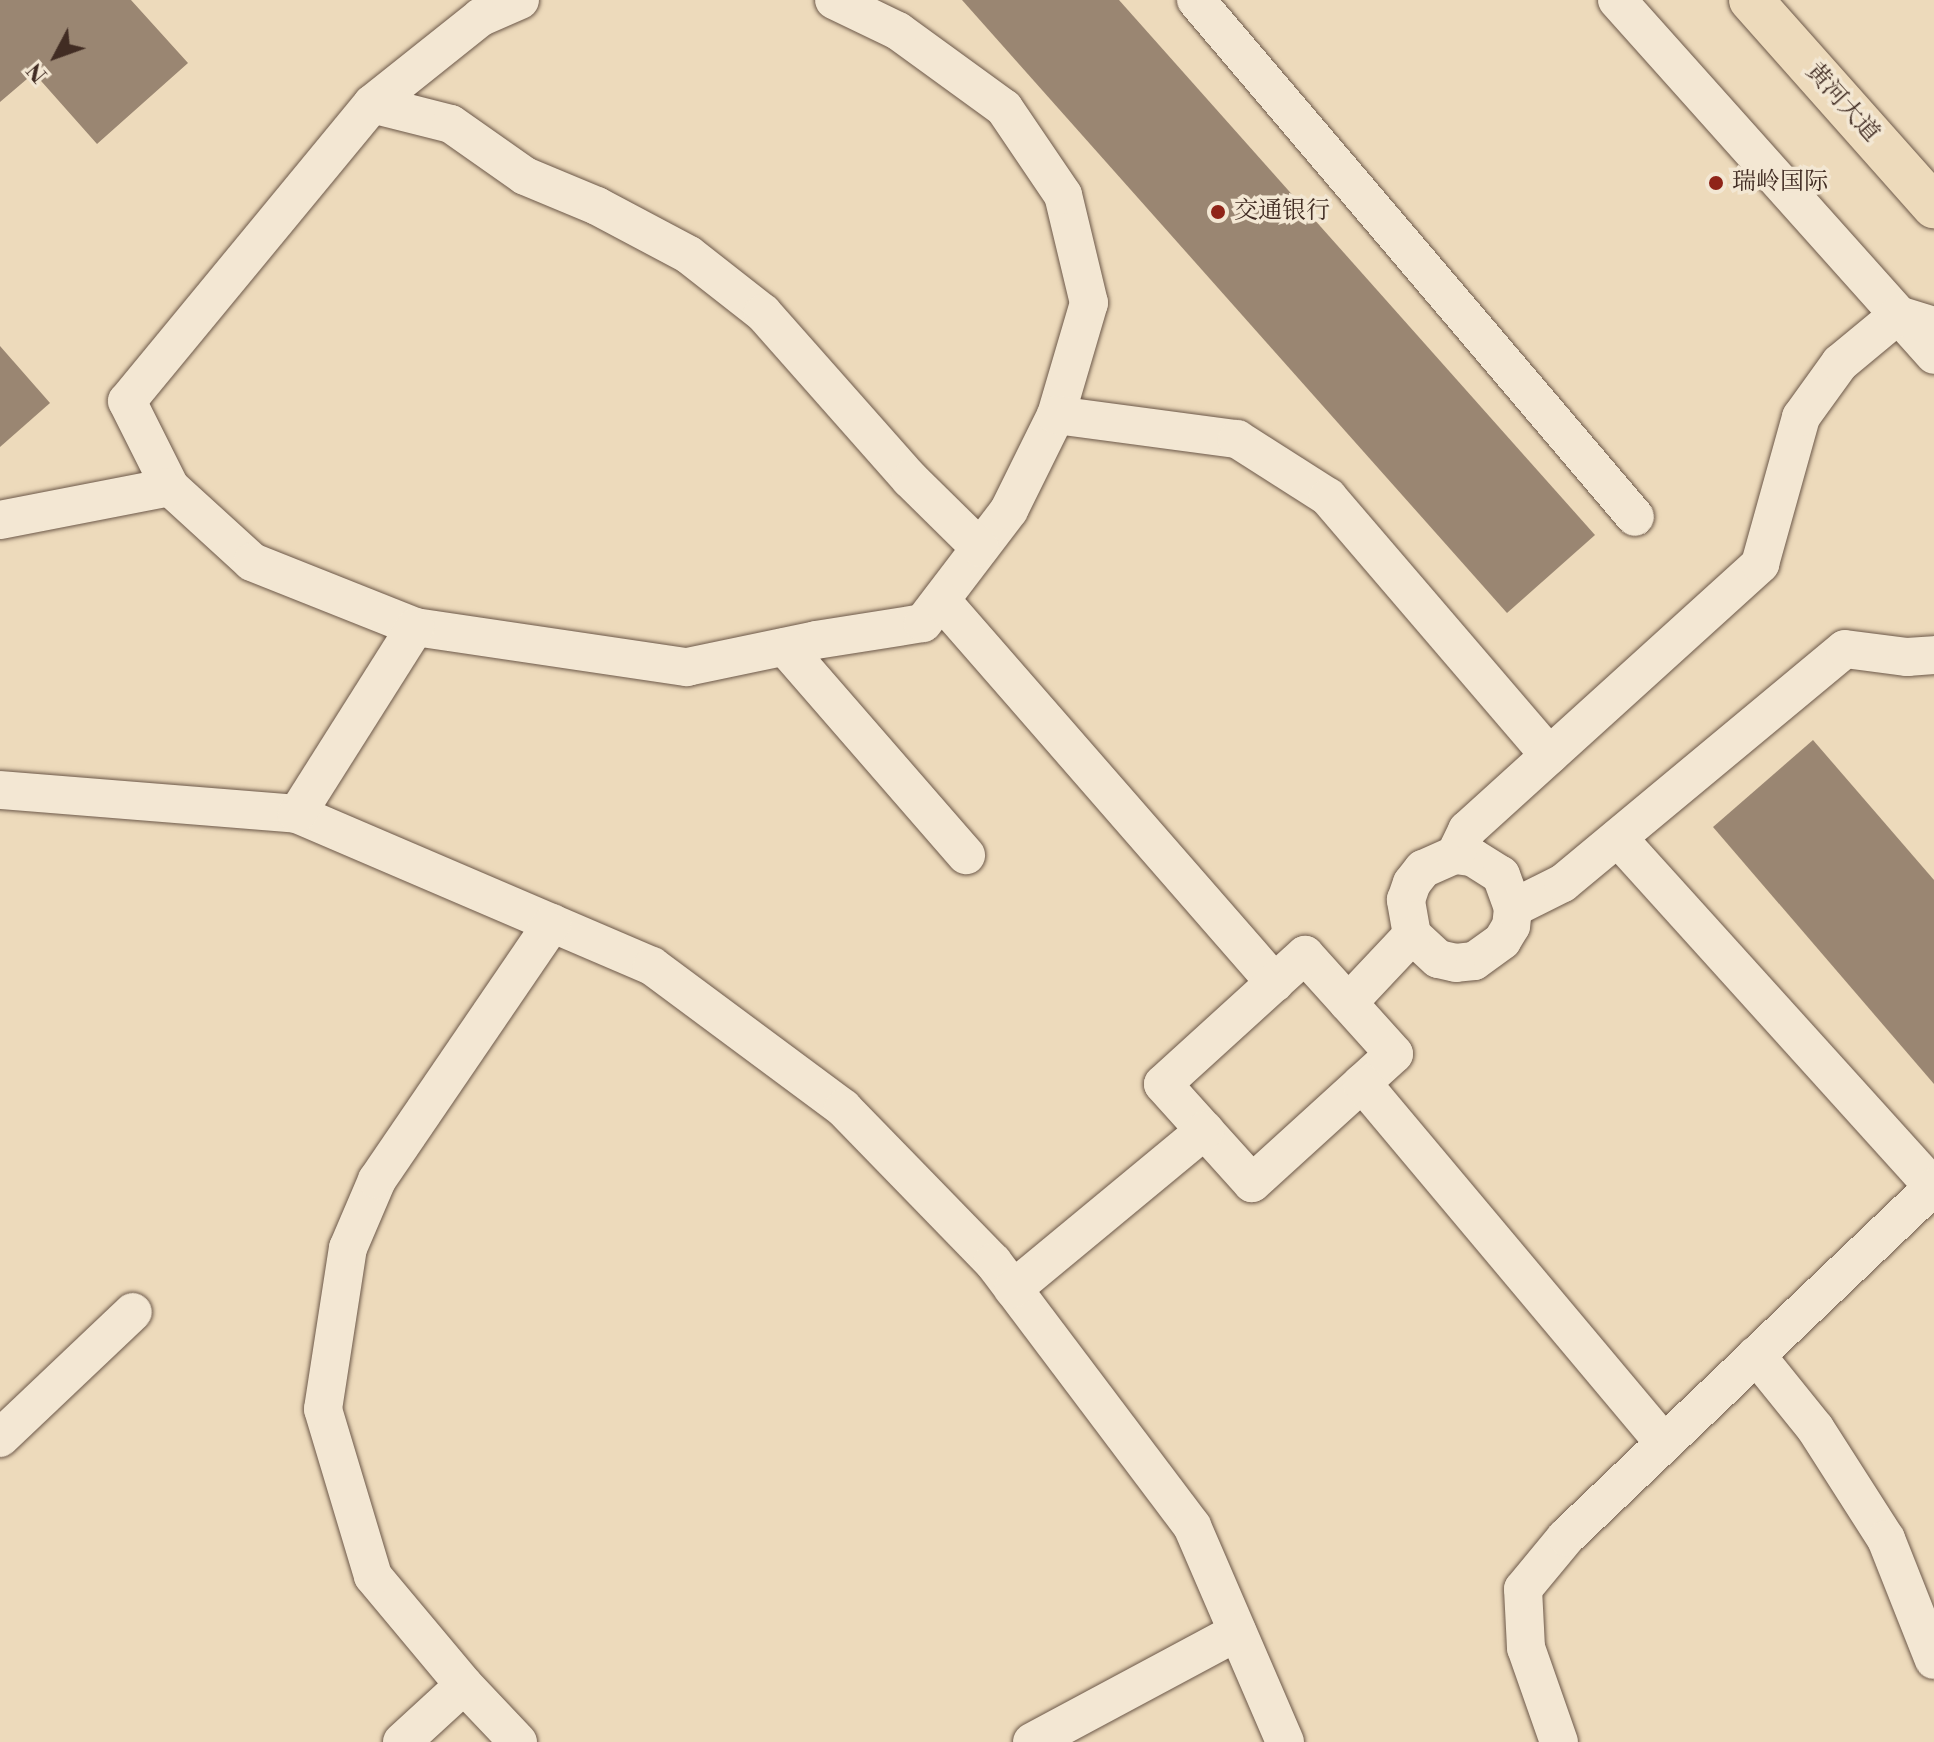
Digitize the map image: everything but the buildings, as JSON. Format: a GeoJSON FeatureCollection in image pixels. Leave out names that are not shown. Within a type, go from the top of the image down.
{"type":"FeatureCollection","features":[{"type":"Feature","properties":{"kind":"main road","name":"黄河大道"},"geometry":{"type":"LineString","coordinates":[[1751,0],[1934,206]]}},
{"type":"Feature","properties":{"kind":"street"},"geometry":{"type":"LineString","coordinates":[[520,0],[481,17],[372,104],[127,401],[170,487],[252,562],[415,627],[687,667],[923,623],[1009,510],[1056,415],[1089,303],[1063,195],[1004,108],[898,31],[834,0]]}},
{"type":"Feature","properties":{"kind":"street"},"geometry":{"type":"LineString","coordinates":[[1196,0],[1635,517]]}},
{"type":"Feature","properties":{"kind":"street"},"geometry":{"type":"LineString","coordinates":[[1617,0],[1934,355]]}},
{"type":"Feature","properties":{"kind":"street"},"geometry":{"type":"LineString","coordinates":[[372,104],[451,124],[525,176],[597,206],[689,255],[763,313],[910,479],[980,548]]}},
{"type":"Feature","properties":{"kind":"street"},"geometry":{"type":"LineString","coordinates":[[1898,315],[1934,326]]}},
{"type":"Feature","properties":{"kind":"street"},"geometry":{"type":"LineString","coordinates":[[1455,855],[1467,830],[1760,564],[1801,417],[1840,363],[1898,315]]}},
{"type":"Feature","properties":{"kind":"street"},"geometry":{"type":"LineString","coordinates":[[1056,415],[1237,439],[1328,497],[1549,755]]}},
{"type":"Feature","properties":{"kind":"street"},"geometry":{"type":"LineString","coordinates":[[0,520],[170,487]]}},
{"type":"Feature","properties":{"kind":"street"},"geometry":{"type":"LineString","coordinates":[[941,600],[1275,983]]}},
{"type":"Feature","properties":{"kind":"street"},"geometry":{"type":"LineString","coordinates":[[297,814],[415,627]]}},
{"type":"Feature","properties":{"kind":"street"},"geometry":{"type":"LineString","coordinates":[[785,647],[966,855]]}},
{"type":"Feature","properties":{"kind":"street"},"geometry":{"type":"LineString","coordinates":[[1513,908],[1563,883],[1845,649],[1907,657],[1934,655]]}},
{"type":"Feature","properties":{"kind":"street"},"geometry":{"type":"LineString","coordinates":[[0,790],[297,814],[652,966],[843,1108],[993,1262],[1192,1526],[1285,1742]]}},
{"type":"Feature","properties":{"kind":"street"},"geometry":{"type":"LineString","coordinates":[[1559,1742],[1526,1648],[1523,1589],[1566,1537],[1934,1188],[1618,838]]}},
{"type":"Feature","properties":{"kind":"street"},"geometry":{"type":"LineString","coordinates":[[1455,855],[1472,857],[1501,875],[1513,908],[1511,926],[1502,941],[1474,961],[1456,963],[1438,959],[1412,935],[1406,900],[1412,883],[1423,869],[1455,855]]}},
{"type":"Feature","properties":{"kind":"street"},"geometry":{"type":"LineString","coordinates":[[518,1742],[464,1685],[373,1576],[323,1409],[348,1248],[377,1180],[552,923]]}},
{"type":"Feature","properties":{"kind":"street"},"geometry":{"type":"LineString","coordinates":[[1348,1003],[1412,935]]}},
{"type":"Feature","properties":{"kind":"street"},"geometry":{"type":"LineString","coordinates":[[1305,955],[1394,1054],[1252,1183],[1163,1084],[1275,983],[1305,955]]}},
{"type":"Feature","properties":{"kind":"street"},"geometry":{"type":"LineString","coordinates":[[1362,1083],[1664,1443]]}},
{"type":"Feature","properties":{"kind":"street"},"geometry":{"type":"LineString","coordinates":[[1013,1289],[1205,1130]]}},
{"type":"Feature","properties":{"kind":"street"},"geometry":{"type":"LineString","coordinates":[[0,1438],[133,1312]]}},
{"type":"Feature","properties":{"kind":"street"},"geometry":{"type":"LineString","coordinates":[[1756,1355],[1815,1428],[1886,1539],[1934,1660]]}},
{"type":"Feature","properties":{"kind":"street"},"geometry":{"type":"LineString","coordinates":[[1032,1742],[1237,1632]]}},
{"type":"Feature","properties":{"kind":"street"},"geometry":{"type":"LineString","coordinates":[[402,1742],[464,1685]]}},
{"type":"Feature","properties":{"kind":"place","name":"瑞岭国际"},"geometry":{"type":"Point","coordinates":[1716,183]}},
{"type":"Feature","properties":{"kind":"place","name":"交通银行"},"geometry":{"type":"Point","coordinates":[1218,212]}}]}
